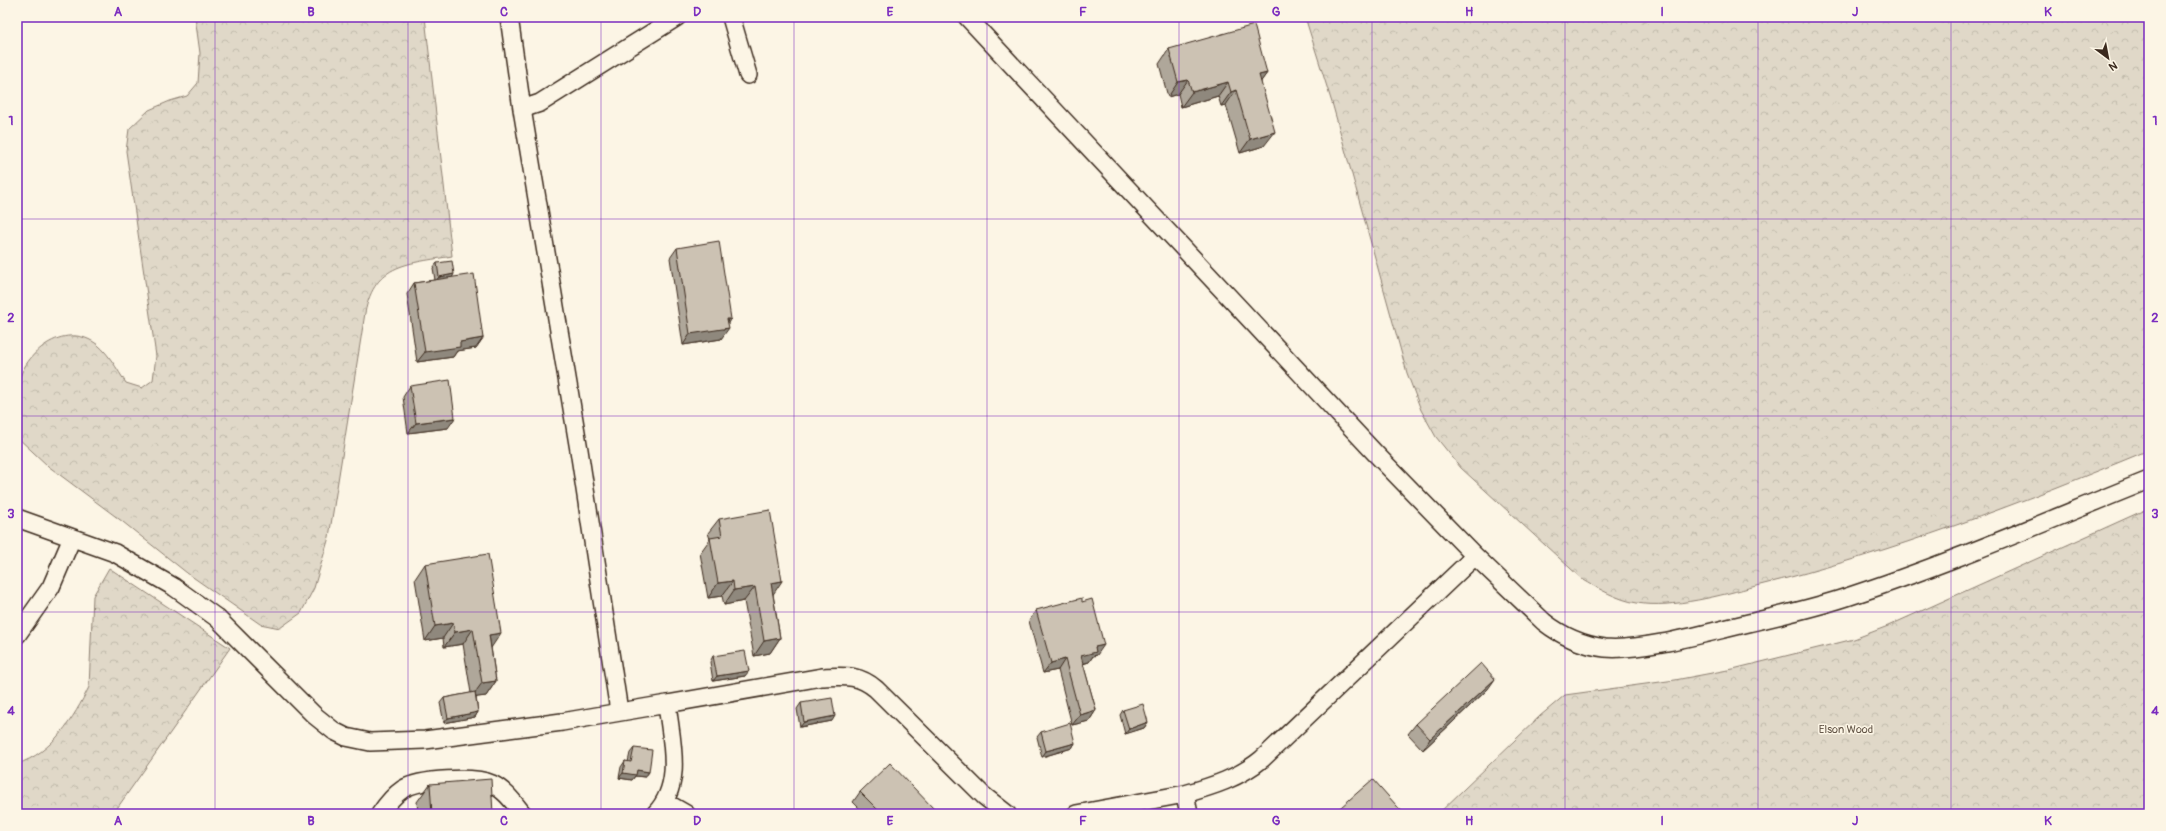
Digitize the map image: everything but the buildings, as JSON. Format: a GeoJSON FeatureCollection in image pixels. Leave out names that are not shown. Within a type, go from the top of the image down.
{"type":"FeatureCollection","features":[{"type":"Feature","properties":{"kind":"lane"},"geometry":{"type":"LineString","coordinates":[[508,17],[579,450],[619,711]]}},
{"type":"Feature","properties":{"kind":"lane"},"geometry":{"type":"LineString","coordinates":[[522,109],[540,103],[677,17]]}},
{"type":"Feature","properties":{"kind":"lane"},"geometry":{"type":"LineString","coordinates":[[731,17],[748,75]]}},
{"type":"Feature","properties":{"kind":"lane"},"geometry":{"type":"LineString","coordinates":[[967,17],[1158,223],[1475,556],[1536,615],[1567,637],[1591,646],[1607,648],[1648,644],[1690,637],[1782,615],[1846,597],[1911,575],[2149,480]]}},
{"type":"Feature","properties":{"kind":"lane"},"geometry":{"type":"LineString","coordinates":[[17,518],[115,553],[144,568],[205,608],[228,627],[320,720],[334,732],[346,737],[370,742],[425,740],[542,725],[822,677],[844,675],[860,678],[876,689],[984,796],[1007,814]]}},
{"type":"Feature","properties":{"kind":"lane"},"geometry":{"type":"LineString","coordinates":[[17,635],[51,587],[72,538]]}},
{"type":"Feature","properties":{"kind":"lane"},"geometry":{"type":"LineString","coordinates":[[1076,814],[1185,794],[1222,783],[1248,770],[1259,762],[1475,556]]}},
{"type":"Feature","properties":{"kind":"lane"},"geometry":{"type":"LineString","coordinates":[[667,704],[674,774],[672,788],[660,808],[686,814]]}},
{"type":"Feature","properties":{"kind":"lane"},"geometry":{"type":"LineString","coordinates":[[380,814],[398,793],[416,784],[470,781],[485,782],[498,788],[523,814]]}},
{"type":"Feature","properties":{"kind":"lane"},"geometry":{"type":"LineString","coordinates":[[1185,794],[1189,814]]}},
{"type":"Feature","properties":{"kind":"green space"},"geometry":{"type":"Polygon","coordinates":[[[195,17],[425,17],[452,256],[408,264],[396,268],[377,284],[370,296],[365,313],[329,537],[314,588],[301,613],[280,628],[260,624],[187,573],[123,522],[48,466],[17,437],[16,394],[20,376],[26,364],[34,354],[44,345],[56,339],[67,336],[80,336],[97,344],[107,354],[126,383],[142,388],[153,380],[156,356],[126,151],[129,129],[149,110],[187,96],[198,83],[200,53],[195,17]]]}},
{"type":"Feature","properties":{"kind":"green space"},"geometry":{"type":"Polygon","coordinates":[[[1305,17],[2149,17],[2149,450],[2053,489],[1955,526],[1806,573],[1728,593],[1682,603],[1651,604],[1630,602],[1602,590],[1582,579],[1461,468],[1436,437],[1421,410],[1407,373],[1333,106],[1305,17]]]}},
{"type":"Feature","properties":{"kind":"green space","name":"Elson Wood"},"geometry":{"type":"Polygon","coordinates":[[[2149,508],[2149,814],[1438,814],[1540,716],[1565,695],[1675,680],[1733,669],[1854,639],[1888,626],[2149,508]]]}},
{"type":"Feature","properties":{"kind":"green space"},"geometry":{"type":"Polygon","coordinates":[[[109,568],[230,648],[113,814],[17,814],[17,764],[30,759],[51,743],[69,722],[89,687],[93,596],[109,568]]]}}]}
